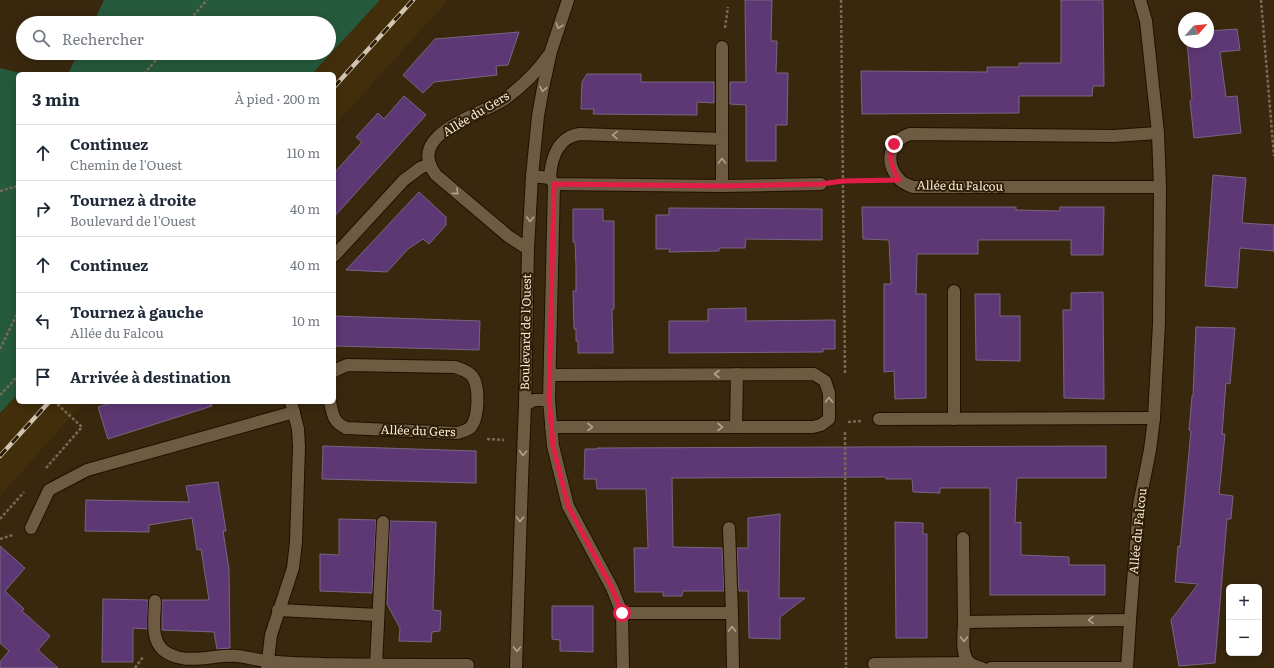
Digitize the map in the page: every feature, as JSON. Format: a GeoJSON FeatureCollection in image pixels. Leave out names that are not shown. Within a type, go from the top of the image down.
{"type":"FeatureCollection","features":[{"type":"Feature","properties":{"kind":"street","name":"Boulevard de l'Ouest"},"geometry":{"type":"LineString","coordinates":[[516,668],[525,405],[528,249],[532,176],[538,116],[551,51],[568,0]]}},
{"type":"Feature","properties":{"kind":"street","name":"Allée du Falcou"},"geometry":{"type":"LineString","coordinates":[[1128,668],[1130,620],[1139,505],[1150,450],[1154,418],[1160,322],[1160,187],[1158,133],[1146,21],[1140,0]]}},
{"type":"Feature","properties":{"kind":"street"},"geometry":{"type":"LineString","coordinates":[[722,47],[722,186]]}},
{"type":"Feature","properties":{"kind":"street","name":"Allée du Gers"},"geometry":{"type":"LineString","coordinates":[[430,164],[430,149],[437,138],[461,120],[493,106],[505,98],[541,66],[551,51]]}},
{"type":"Feature","properties":{"kind":"street","name":"Allée du Falcou"},"geometry":{"type":"LineString","coordinates":[[1158,133],[1113,136],[910,134],[899,139],[891,150],[891,165],[899,180],[913,187],[1160,187]]}},
{"type":"Feature","properties":{"kind":"street"},"geometry":{"type":"LineString","coordinates":[[623,668],[622,613],[612,588],[568,506],[553,446],[549,400],[551,165],[558,148],[567,138],[573,135],[722,139]]}},
{"type":"Feature","properties":{"kind":"street"},"geometry":{"type":"LineString","coordinates":[[336,254],[404,180],[420,168],[430,164],[436,175],[508,236],[528,249]]}},
{"type":"Feature","properties":{"kind":"street"},"geometry":{"type":"LineString","coordinates":[[532,176],[552,181],[722,186],[821,184]]}},
{"type":"Feature","properties":{"kind":"street"},"geometry":{"type":"LineString","coordinates":[[954,291],[954,419]]}},
{"type":"Feature","properties":{"kind":"street","name":"Allée du Gers"},"geometry":{"type":"LineString","coordinates":[[330,404],[333,417],[336,422],[346,428],[458,433],[470,427],[477,412],[476,383],[472,376],[455,367],[348,365],[342,366],[336,370]]}},
{"type":"Feature","properties":{"kind":"street"},"geometry":{"type":"LineString","coordinates":[[736,427],[737,374]]}},
{"type":"Feature","properties":{"kind":"street","name":"Boulevard de l'Ouest"},"geometry":{"type":"LineString","coordinates":[[550,375],[814,374],[825,381],[829,393],[829,418]]}},
{"type":"Feature","properties":{"kind":"street"},"geometry":{"type":"LineString","coordinates":[[525,405],[534,400],[549,400]]}},
{"type":"Feature","properties":{"kind":"street"},"geometry":{"type":"LineString","coordinates":[[32,528],[49,490],[87,470],[292,407],[298,429],[299,447],[296,542],[292,568],[271,635],[267,665]]}},
{"type":"Feature","properties":{"kind":"street"},"geometry":{"type":"LineString","coordinates":[[551,427],[813,427],[821,425],[829,418]]}},
{"type":"Feature","properties":{"kind":"street"},"geometry":{"type":"LineString","coordinates":[[879,419],[1154,418]]}},
{"type":"Feature","properties":{"kind":"street"},"geometry":{"type":"LineString","coordinates":[[376,665],[383,522]]}},
{"type":"Feature","properties":{"kind":"street"},"geometry":{"type":"LineString","coordinates":[[730,528],[733,668]]}},
{"type":"Feature","properties":{"kind":"street"},"geometry":{"type":"LineString","coordinates":[[963,538],[964,651],[969,663]]}},
{"type":"Feature","properties":{"kind":"street"},"geometry":{"type":"LineString","coordinates":[[155,601],[154,634],[157,643],[171,655],[183,658],[236,656],[267,665],[468,665]]}},
{"type":"Feature","properties":{"kind":"street"},"geometry":{"type":"LineString","coordinates":[[278,610],[378,615]]}},
{"type":"Feature","properties":{"kind":"street"},"geometry":{"type":"LineString","coordinates":[[622,613],[732,613]]}},
{"type":"Feature","properties":{"kind":"street"},"geometry":{"type":"LineString","coordinates":[[964,622],[1130,620]]}},
{"type":"Feature","properties":{"kind":"street"},"geometry":{"type":"LineString","coordinates":[[874,664],[969,663],[982,668]]}},
{"type":"Feature","properties":{"kind":"street"},"geometry":{"type":"LineString","coordinates":[[991,668],[1124,668]]}},
{"type":"Feature","properties":{"kind":"path"},"geometry":{"type":"LineString","coordinates":[[193,16],[207,0]]}},
{"type":"Feature","properties":{"kind":"path"},"geometry":{"type":"LineString","coordinates":[[841,0],[845,376]]}},
{"type":"Feature","properties":{"kind":"path"},"geometry":{"type":"LineString","coordinates":[[1261,0],[1274,156]]}},
{"type":"Feature","properties":{"kind":"path"},"geometry":{"type":"LineString","coordinates":[[146,72],[156,60]]}},
{"type":"Feature","properties":{"kind":"path"},"geometry":{"type":"LineString","coordinates":[[821,184],[843,181],[899,180]]}},
{"type":"Feature","properties":{"kind":"path"},"geometry":{"type":"LineString","coordinates":[[0,191],[16,187]]}},
{"type":"Feature","properties":{"kind":"path"},"geometry":{"type":"LineString","coordinates":[[0,349],[16,316]]}},
{"type":"Feature","properties":{"kind":"path"},"geometry":{"type":"LineString","coordinates":[[0,395],[16,378]]}},
{"type":"Feature","properties":{"kind":"path"},"geometry":{"type":"LineString","coordinates":[[57,404],[82,427]]}},
{"type":"Feature","properties":{"kind":"path"},"geometry":{"type":"LineString","coordinates":[[829,418],[845,422],[879,419]]}},
{"type":"Feature","properties":{"kind":"path"},"geometry":{"type":"LineString","coordinates":[[845,422],[846,668]]}},
{"type":"Feature","properties":{"kind":"path"},"geometry":{"type":"LineString","coordinates":[[470,427],[488,440],[523,440]]}},
{"type":"Feature","properties":{"kind":"shaded area"},"geometry":{"type":"Polygon","coordinates":[[[380,0],[448,0],[336,124],[336,72],[314,72],[325,60],[336,60],[336,48],[380,0]]]}},
{"type":"Feature","properties":{"kind":"shaded area"},"geometry":{"type":"Polygon","coordinates":[[[16,396],[16,404],[82,404],[0,496],[0,413],[16,396]]]}},
{"type":"Feature","properties":{"kind":"green space"},"geometry":{"type":"Polygon","coordinates":[[[104,0],[380,0],[336,48],[336,16],[96,16],[104,0]]]}},
{"type":"Feature","properties":{"kind":"green space"},"geometry":{"type":"Polygon","coordinates":[[[75,60],[325,60],[314,72],[69,72],[75,60]]]}},
{"type":"Feature","properties":{"kind":"green space"},"geometry":{"type":"Polygon","coordinates":[[[0,68],[16,72],[16,396],[0,413],[0,68]]]}},
{"type":"Feature","properties":{"kind":"building"},"geometry":{"type":"Polygon","coordinates":[[[745,0],[772,0],[771,41],[777,41],[776,73],[788,73],[787,125],[776,125],[776,161],[746,161],[746,105],[730,104],[730,82],[746,82],[745,0]]]}},
{"type":"Feature","properties":{"kind":"building"},"geometry":{"type":"Polygon","coordinates":[[[1061,0],[1103,0],[1104,86],[1093,86],[1092,96],[1019,96],[1019,113],[862,114],[861,71],[987,72],[987,67],[1019,67],[1019,63],[1061,63],[1061,0]]]}},
{"type":"Feature","properties":{"kind":"building"},"geometry":{"type":"Polygon","coordinates":[[[1237,29],[1240,50],[1220,52],[1226,97],[1237,96],[1241,133],[1194,138],[1190,101],[1192,100],[1188,48],[1214,48],[1214,31],[1237,29]]]}},
{"type":"Feature","properties":{"kind":"building"},"geometry":{"type":"Polygon","coordinates":[[[519,32],[508,65],[496,66],[497,75],[434,82],[423,93],[403,75],[435,39],[519,32]]]}},
{"type":"Feature","properties":{"kind":"building"},"geometry":{"type":"Polygon","coordinates":[[[587,74],[641,74],[641,82],[714,82],[714,103],[697,102],[697,115],[593,114],[594,109],[581,109],[582,82],[587,74]]]}},
{"type":"Feature","properties":{"kind":"building"},"geometry":{"type":"Polygon","coordinates":[[[404,96],[426,115],[336,215],[336,171],[362,142],[356,137],[378,113],[384,119],[404,96]]]}},
{"type":"Feature","properties":{"kind":"building"},"geometry":{"type":"Polygon","coordinates":[[[1213,175],[1246,178],[1242,223],[1274,225],[1274,251],[1240,248],[1237,288],[1205,286],[1213,175]]]}},
{"type":"Feature","properties":{"kind":"building"},"geometry":{"type":"Polygon","coordinates":[[[419,192],[446,217],[446,225],[429,244],[423,239],[408,249],[387,272],[346,270],[419,192]]]}},
{"type":"Feature","properties":{"kind":"building"},"geometry":{"type":"Polygon","coordinates":[[[862,207],[1016,207],[1016,210],[1060,211],[1060,207],[1104,207],[1103,255],[1071,255],[1071,240],[978,240],[978,254],[917,254],[916,294],[926,294],[926,398],[895,399],[894,371],[884,372],[884,284],[891,284],[889,240],[863,239],[862,207]]]}},
{"type":"Feature","properties":{"kind":"building"},"geometry":{"type":"Polygon","coordinates":[[[669,208],[822,209],[822,240],[746,239],[745,248],[719,248],[719,251],[669,252],[670,249],[656,249],[656,215],[669,215],[669,208]]]}},
{"type":"Feature","properties":{"kind":"building"},"geometry":{"type":"Polygon","coordinates":[[[573,209],[603,209],[603,221],[614,221],[614,309],[612,309],[613,353],[578,353],[576,329],[574,329],[573,291],[576,291],[576,266],[575,242],[573,242],[573,209]]]}},
{"type":"Feature","properties":{"kind":"building"},"geometry":{"type":"Polygon","coordinates":[[[1103,292],[1104,399],[1064,398],[1063,310],[1071,310],[1071,293],[1103,292]]]}},
{"type":"Feature","properties":{"kind":"building"},"geometry":{"type":"Polygon","coordinates":[[[975,294],[1000,294],[1000,316],[1020,316],[1020,361],[976,360],[975,294]]]}},
{"type":"Feature","properties":{"kind":"building"},"geometry":{"type":"Polygon","coordinates":[[[746,308],[746,321],[835,320],[835,349],[823,349],[823,352],[669,353],[669,321],[708,321],[708,309],[746,308]]]}},
{"type":"Feature","properties":{"kind":"building"},"geometry":{"type":"Polygon","coordinates":[[[336,316],[480,321],[479,350],[336,346],[336,316]]]}},
{"type":"Feature","properties":{"kind":"building"},"geometry":{"type":"Polygon","coordinates":[[[1196,327],[1235,328],[1230,384],[1226,383],[1222,434],[1225,434],[1219,494],[1233,496],[1231,519],[1227,519],[1215,663],[1179,666],[1171,620],[1198,584],[1175,582],[1178,546],[1180,547],[1191,431],[1189,430],[1193,396],[1196,327]]]}},
{"type":"Feature","properties":{"kind":"building"},"geometry":{"type":"Polygon","coordinates":[[[108,404],[212,404],[212,406],[108,439],[98,407],[108,404]]]}},
{"type":"Feature","properties":{"kind":"building"},"geometry":{"type":"Polygon","coordinates":[[[323,446],[476,451],[476,483],[322,479],[323,446]]]}},
{"type":"Feature","properties":{"kind":"building"},"geometry":{"type":"Polygon","coordinates":[[[1106,446],[1106,478],[1017,478],[1015,523],[1021,522],[1021,555],[1069,557],[1069,565],[1105,565],[1105,595],[990,595],[990,488],[940,488],[940,493],[913,492],[912,479],[886,479],[886,477],[672,478],[673,547],[722,548],[724,591],[683,591],[682,596],[663,596],[663,592],[635,592],[634,548],[648,548],[646,489],[597,489],[596,479],[584,479],[585,449],[597,448],[1106,446]]]}},
{"type":"Feature","properties":{"kind":"building"},"geometry":{"type":"Polygon","coordinates":[[[218,482],[226,531],[223,531],[229,569],[230,648],[217,649],[214,632],[162,630],[162,600],[209,600],[201,549],[197,550],[192,518],[149,525],[149,532],[85,531],[86,500],[189,502],[186,486],[218,482]]]}},
{"type":"Feature","properties":{"kind":"building"},"geometry":{"type":"Polygon","coordinates":[[[780,514],[779,598],[805,598],[780,617],[780,639],[749,638],[748,591],[739,591],[737,548],[748,548],[748,518],[780,514]]]}},
{"type":"Feature","properties":{"kind":"building"},"geometry":{"type":"Polygon","coordinates":[[[339,519],[376,520],[372,593],[320,591],[320,554],[339,555],[339,519]]]}},
{"type":"Feature","properties":{"kind":"building"},"geometry":{"type":"Polygon","coordinates":[[[390,521],[436,522],[433,610],[441,611],[440,631],[432,632],[431,642],[399,641],[400,628],[387,604],[390,521]]]}},
{"type":"Feature","properties":{"kind":"building"},"geometry":{"type":"Polygon","coordinates":[[[895,522],[923,523],[923,534],[927,534],[927,638],[896,638],[895,522]]]}},
{"type":"Feature","properties":{"kind":"building"},"geometry":{"type":"Polygon","coordinates":[[[0,546],[25,568],[5,591],[24,609],[22,611],[50,636],[38,650],[58,668],[0,668],[0,662],[9,651],[0,643],[0,546]]]}},
{"type":"Feature","properties":{"kind":"building"},"geometry":{"type":"Polygon","coordinates":[[[103,599],[148,600],[147,629],[133,628],[133,662],[102,662],[103,599]]]}},
{"type":"Feature","properties":{"kind":"building"},"geometry":{"type":"Polygon","coordinates":[[[552,606],[593,606],[593,652],[560,651],[560,640],[552,639],[552,606]]]}},
{"type":"Feature","properties":{"kind":"railway"},"geometry":{"type":"LineString","coordinates":[[336,85],[413,0]]}},
{"type":"Feature","properties":{"kind":"railway"},"geometry":{"type":"LineString","coordinates":[[0,456],[47,404]]}},
{"type":"Feature","properties":{"kind":"route"},"geometry":{"type":"LineString","coordinates":[[622,613],[612,588],[568,506],[553,446],[549,400],[554,184],[722,186],[821,184],[843,181],[899,180],[891,165],[890,157],[894,144]]}}]}
